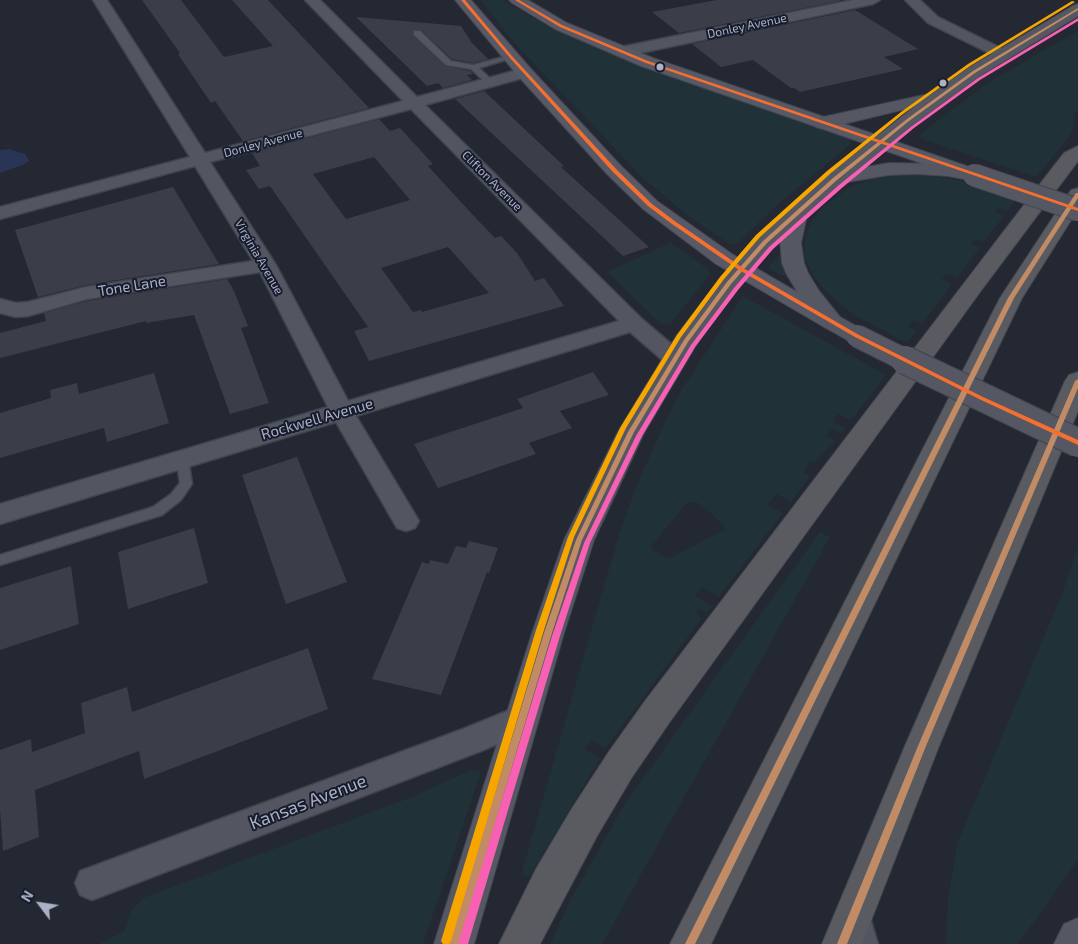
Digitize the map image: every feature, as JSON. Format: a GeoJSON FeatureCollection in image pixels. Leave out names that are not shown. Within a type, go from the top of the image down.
{"type":"FeatureCollection","features":[{"type":"Feature","properties":{"kind":"highway"},"geometry":{"type":"LineString","coordinates":[[519,944],[584,822],[620,765],[657,712],[972,287],[1071,157],[1078,152]]}},
{"type":"Feature","properties":{"kind":"highway"},"geometry":{"type":"LineString","coordinates":[[690,944],[1007,306],[1036,257],[1078,194]]}},
{"type":"Feature","properties":{"kind":"highway"},"geometry":{"type":"LineString","coordinates":[[842,944],[922,746],[1076,387]]}},
{"type":"Feature","properties":{"kind":"main road"},"geometry":{"type":"LineString","coordinates":[[463,0],[511,58],[614,170],[650,204],[674,223],[741,270],[857,336],[981,398],[1078,443]]}},
{"type":"Feature","properties":{"kind":"main road"},"geometry":{"type":"LineString","coordinates":[[517,0],[561,26],[620,52],[1078,210]]}},
{"type":"Feature","properties":{"kind":"main road"},"geometry":{"type":"LineString","coordinates":[[454,944],[561,591],[579,540],[623,448],[675,359],[716,300],[765,242],[798,211],[879,142],[943,94],[1002,54],[1077,9]]}},
{"type":"Feature","properties":{"kind":"main road"},"geometry":{"type":"LineString","coordinates":[[823,123],[943,94]]}},
{"type":"Feature","properties":{"kind":"main road"},"geometry":{"type":"LineString","coordinates":[[835,179],[901,168],[930,168],[974,175]]}},
{"type":"Feature","properties":{"kind":"main road"},"geometry":{"type":"LineString","coordinates":[[798,211],[790,243],[793,262],[810,295],[832,322]]}},
{"type":"Feature","properties":{"kind":"main road"},"geometry":{"type":"LineString","coordinates":[[1074,944],[1078,938]]}},
{"type":"Feature","properties":{"kind":"street","name":"Virginia Avenue"},"geometry":{"type":"LineString","coordinates":[[100,0],[266,265],[342,412],[406,521]]}},
{"type":"Feature","properties":{"kind":"street","name":"Clifton Avenue"},"geometry":{"type":"LineString","coordinates":[[312,0],[634,324],[675,359]]}},
{"type":"Feature","properties":{"kind":"street","name":"Donley Avenue"},"geometry":{"type":"LineString","coordinates":[[620,52],[873,0]]}},
{"type":"Feature","properties":{"kind":"street"},"geometry":{"type":"LineString","coordinates":[[912,0],[933,20],[1002,54]]}},
{"type":"Feature","properties":{"kind":"street","name":"Donley Avenue"},"geometry":{"type":"LineString","coordinates":[[0,213],[525,73]]}},
{"type":"Feature","properties":{"kind":"street","name":"Tone Lane"},"geometry":{"type":"LineString","coordinates":[[0,306],[16,310],[28,309],[86,294],[266,265]]}},
{"type":"Feature","properties":{"kind":"street","name":"Rockwell Avenue"},"geometry":{"type":"LineString","coordinates":[[0,514],[634,324]]}},
{"type":"Feature","properties":{"kind":"street","name":"Kansas Avenue"},"geometry":{"type":"LineString","coordinates":[[92,883],[470,741],[522,719]]}},
{"type":"Feature","properties":{"kind":"lane"},"geometry":{"type":"LineString","coordinates":[[417,33],[449,63],[473,67],[511,58]]}},
{"type":"Feature","properties":{"kind":"lane"},"geometry":{"type":"LineString","coordinates":[[473,67],[490,82]]}},
{"type":"Feature","properties":{"kind":"lane"},"geometry":{"type":"LineString","coordinates":[[0,560],[157,511],[176,497],[186,484],[182,458]]}},
{"type":"Feature","properties":{"kind":"lane"},"geometry":{"type":"LineString","coordinates":[[858,903],[869,944]]}},
{"type":"Feature","properties":{"kind":"shaded area"},"geometry":{"type":"Polygon","coordinates":[[[480,0],[502,0],[548,26],[616,55],[851,139],[849,141],[852,143],[777,205],[738,243],[729,244],[687,215],[642,177],[519,48],[480,0]]]}},
{"type":"Feature","properties":{"kind":"shaded area"},"geometry":{"type":"Polygon","coordinates":[[[1078,31],[1078,113],[1073,112],[1074,125],[1070,136],[1036,177],[920,137],[921,133],[989,82],[1078,31]]]}},
{"type":"Feature","properties":{"kind":"shaded area"},"geometry":{"type":"Polygon","coordinates":[[[899,175],[933,176],[957,180],[1016,199],[1007,211],[998,208],[994,212],[1004,216],[984,242],[975,239],[971,244],[980,248],[957,278],[946,274],[942,280],[952,284],[922,324],[914,320],[908,326],[917,330],[907,343],[856,316],[838,303],[822,287],[812,273],[804,256],[805,238],[811,221],[824,206],[851,186],[874,179],[899,175]]]}},
{"type":"Feature","properties":{"kind":"shaded area"},"geometry":{"type":"Polygon","coordinates":[[[670,243],[707,268],[711,273],[671,323],[662,325],[607,272],[670,243]]]}},
{"type":"Feature","properties":{"kind":"shaded area"},"geometry":{"type":"Polygon","coordinates":[[[779,255],[781,256],[789,279],[768,268],[779,255]]]}},
{"type":"Feature","properties":{"kind":"shaded area"},"geometry":{"type":"Polygon","coordinates":[[[743,296],[886,375],[851,420],[838,414],[833,422],[845,428],[841,434],[832,429],[826,436],[836,441],[813,463],[809,462],[803,472],[810,476],[791,501],[776,494],[767,505],[783,513],[719,597],[702,587],[695,596],[712,606],[707,613],[699,609],[696,613],[702,618],[605,749],[592,740],[585,748],[600,759],[530,875],[525,877],[522,872],[623,523],[639,480],[682,389],[743,296]],[[691,502],[684,506],[652,545],[652,549],[668,559],[726,529],[710,512],[696,502],[691,502]]]}},
{"type":"Feature","properties":{"kind":"shaded area"},"geometry":{"type":"Polygon","coordinates":[[[820,532],[830,537],[602,944],[550,944],[571,899],[626,802],[820,532]]]}},
{"type":"Feature","properties":{"kind":"shaded area"},"geometry":{"type":"Polygon","coordinates":[[[1078,547],[1078,860],[1018,944],[946,944],[948,898],[958,842],[1062,594],[1078,547]]]}},
{"type":"Feature","properties":{"kind":"shaded area"},"geometry":{"type":"Polygon","coordinates":[[[471,770],[481,772],[423,944],[99,944],[125,931],[131,911],[143,898],[412,797],[471,770]]]}},
{"type":"Feature","properties":{"kind":"water"},"geometry":{"type":"Polygon","coordinates":[[[9,149],[25,154],[29,161],[0,173],[0,150],[9,149]]]}},
{"type":"Feature","properties":{"kind":"building"},"geometry":{"type":"Polygon","coordinates":[[[142,0],[181,0],[224,57],[273,46],[232,0],[268,0],[369,108],[243,141],[215,101],[211,103],[178,54],[180,53],[142,0]]]}},
{"type":"Feature","properties":{"kind":"building"},"geometry":{"type":"Polygon","coordinates":[[[717,0],[840,1],[679,33],[652,12],[717,0]]]}},
{"type":"Feature","properties":{"kind":"building"},"geometry":{"type":"Polygon","coordinates":[[[855,10],[918,49],[884,57],[903,69],[800,92],[791,88],[753,60],[721,67],[692,44],[855,10]]]}},
{"type":"Feature","properties":{"kind":"building"},"geometry":{"type":"Polygon","coordinates":[[[356,17],[461,26],[472,43],[488,59],[473,63],[452,59],[421,30],[413,30],[413,36],[445,66],[470,71],[473,74],[467,75],[472,80],[443,88],[438,83],[427,86],[356,17]]]}},
{"type":"Feature","properties":{"kind":"building"},"geometry":{"type":"Polygon","coordinates":[[[484,91],[564,166],[561,167],[649,247],[623,256],[455,99],[484,91]]]}},
{"type":"Feature","properties":{"kind":"building"},"geometry":{"type":"Polygon","coordinates":[[[379,119],[390,131],[400,128],[433,164],[428,166],[472,214],[495,238],[501,236],[517,253],[535,281],[544,278],[564,306],[369,361],[354,331],[368,327],[270,186],[259,189],[246,170],[260,166],[252,153],[379,119]],[[374,157],[313,174],[346,219],[410,200],[374,157]],[[448,247],[381,268],[413,312],[421,310],[422,312],[489,293],[448,247]]]}},
{"type":"Feature","properties":{"kind":"building"},"geometry":{"type":"Polygon","coordinates":[[[173,187],[219,264],[86,285],[38,297],[15,230],[173,187]]]}},
{"type":"Feature","properties":{"kind":"building"},"geometry":{"type":"Polygon","coordinates":[[[227,279],[248,326],[241,328],[269,403],[230,414],[194,315],[146,323],[146,321],[0,358],[0,333],[46,321],[44,313],[87,301],[227,279]]]}},
{"type":"Feature","properties":{"kind":"building"},"geometry":{"type":"Polygon","coordinates":[[[593,372],[609,395],[560,411],[572,428],[529,443],[536,454],[438,488],[414,444],[523,408],[517,399],[593,372]]]}},
{"type":"Feature","properties":{"kind":"building"},"geometry":{"type":"Polygon","coordinates":[[[154,373],[169,423],[107,442],[104,428],[0,458],[0,413],[51,398],[50,390],[77,383],[79,394],[154,373]]]}},
{"type":"Feature","properties":{"kind":"building"},"geometry":{"type":"Polygon","coordinates":[[[297,457],[347,582],[286,604],[242,475],[297,457]]]}},
{"type":"Feature","properties":{"kind":"building"},"geometry":{"type":"Polygon","coordinates":[[[194,528],[208,583],[128,609],[118,552],[194,528]]]}},
{"type":"Feature","properties":{"kind":"building"},"geometry":{"type":"Polygon","coordinates":[[[469,541],[498,548],[489,573],[487,572],[441,695],[372,679],[422,562],[429,564],[430,560],[448,564],[456,546],[466,548],[469,541]]]}},
{"type":"Feature","properties":{"kind":"building"},"geometry":{"type":"Polygon","coordinates":[[[71,566],[79,624],[0,650],[0,588],[71,566]]]}},
{"type":"Feature","properties":{"kind":"building"},"geometry":{"type":"Polygon","coordinates":[[[308,648],[328,709],[144,779],[139,751],[35,790],[39,837],[3,851],[0,809],[0,750],[31,739],[32,752],[85,733],[81,703],[127,687],[132,712],[308,648]]]}},
{"type":"Feature","properties":{"kind":"transit line"},"geometry":{"type":"LineString","coordinates":[[463,0],[511,57],[614,170],[650,205],[674,223],[741,269],[857,336],[981,398],[1078,443]]}},
{"type":"Feature","properties":{"kind":"transit line"},"geometry":{"type":"LineString","coordinates":[[517,0],[561,26],[647,62],[1078,210]]}},
{"type":"Feature","properties":{"kind":"transit line"},"geometry":{"type":"LineString","coordinates":[[446,941],[540,630],[571,537],[623,428],[679,336],[722,278],[758,236],[829,172],[902,113],[969,65],[1073,2]]}},
{"type":"Feature","properties":{"kind":"transit line"},"geometry":{"type":"LineString","coordinates":[[454,944],[548,633],[579,540],[631,432],[686,341],[729,283],[765,242],[835,179],[908,120],[974,72],[1078,9]]}},
{"type":"Feature","properties":{"kind":"transit line"},"geometry":{"type":"LineString","coordinates":[[463,944],[556,636],[587,543],[639,436],[693,346],[736,289],[771,248],[841,186],[913,127],[979,79],[1078,19]]}},
{"type":"Feature","properties":{"kind":"transit line"},"geometry":{"type":"LineString","coordinates":[[690,944],[1011,298],[1078,194]]}},
{"type":"Feature","properties":{"kind":"transit line"},"geometry":{"type":"LineString","coordinates":[[842,944],[922,746],[1078,381]]}}]}
